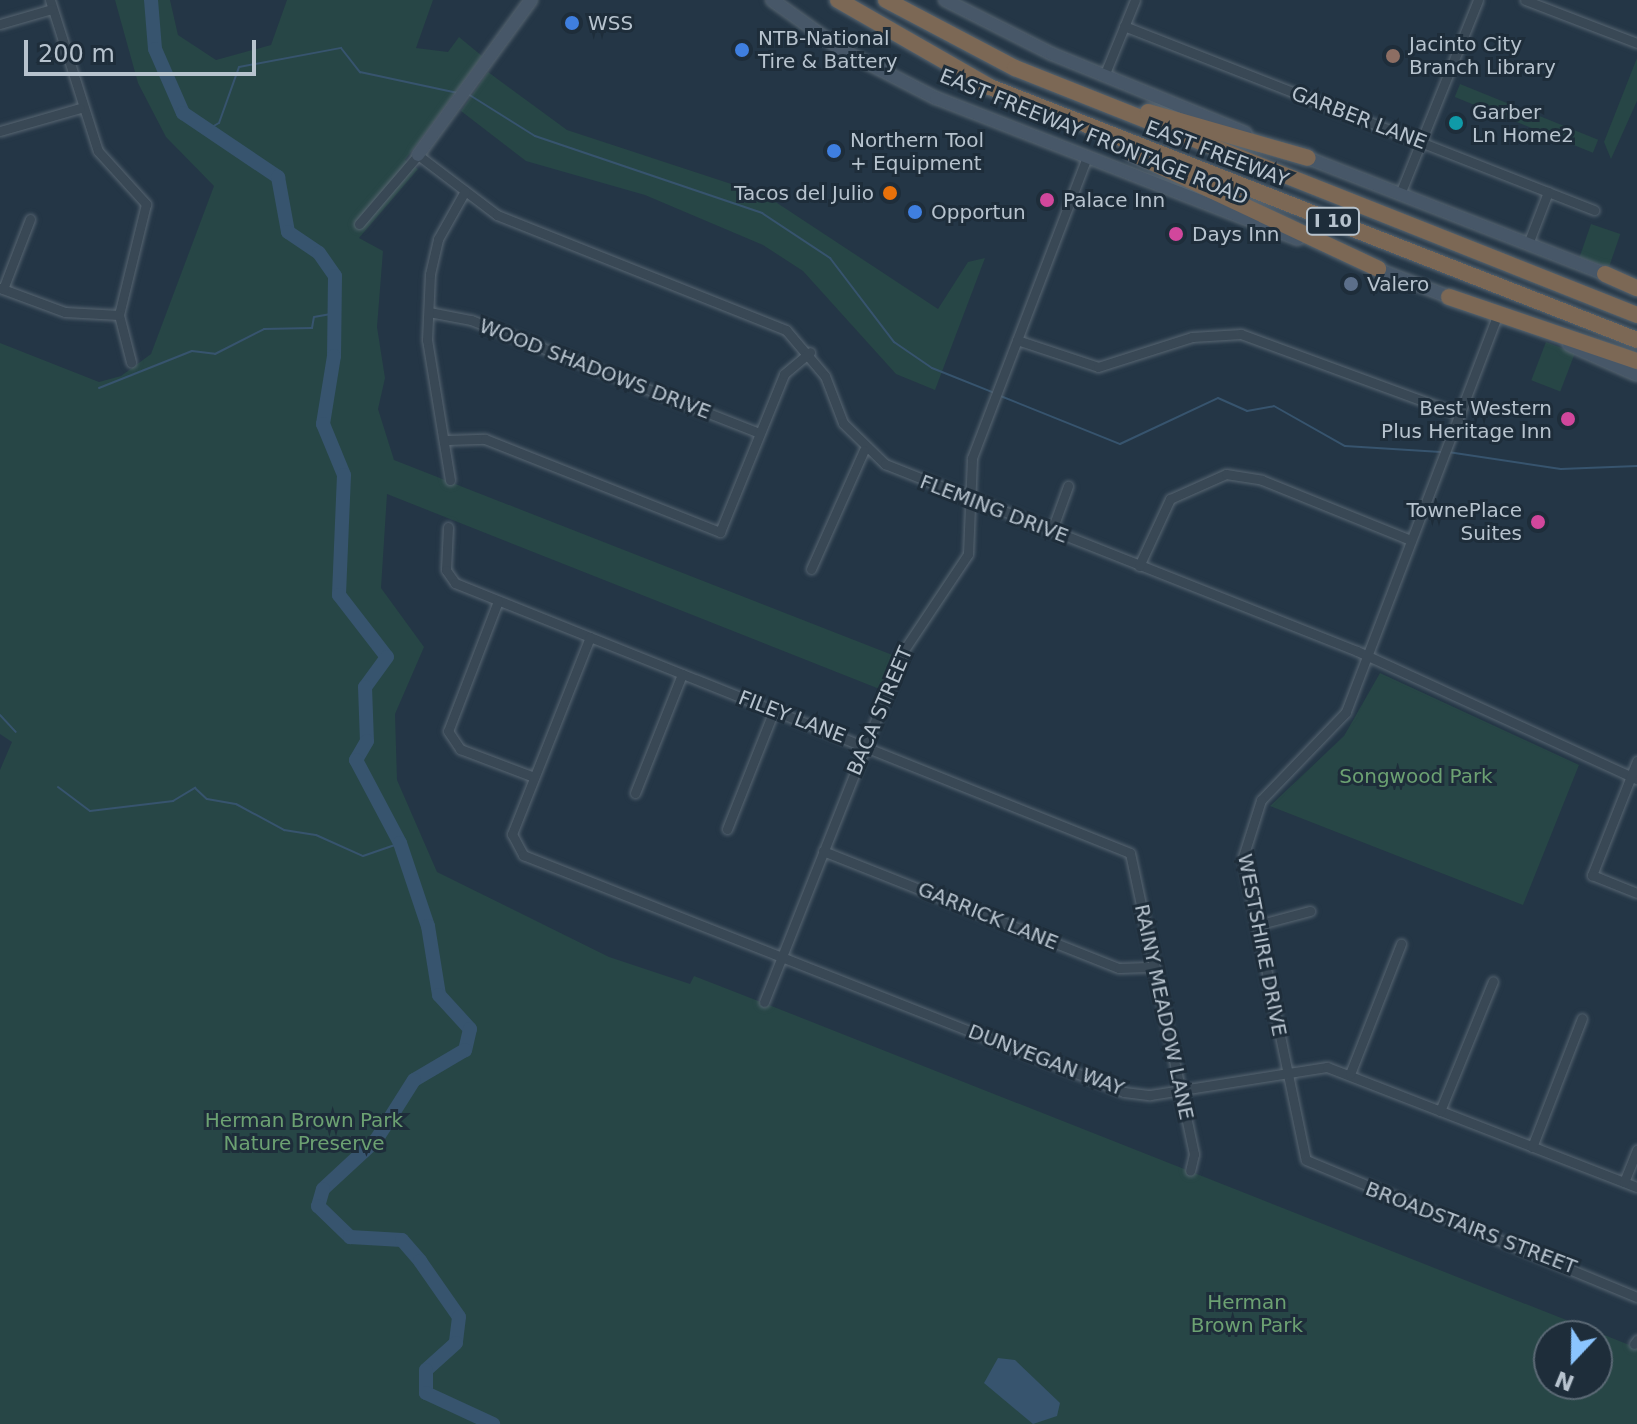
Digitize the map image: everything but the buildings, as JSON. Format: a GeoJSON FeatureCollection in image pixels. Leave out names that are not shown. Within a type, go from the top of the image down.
{"type":"FeatureCollection","features":[{"type":"Feature","properties":{"kind":"highway","name":"EAST FREEWAY"},"geometry":{"type":"LineString","coordinates":[[838,0],[935,60],[1030,103],[1637,340]]}},
{"type":"Feature","properties":{"kind":"highway","name":"EAST FREEWAY"},"geometry":{"type":"LineString","coordinates":[[886,0],[1048,81],[1637,315]]}},
{"type":"Feature","properties":{"kind":"highway"},"geometry":{"type":"LineString","coordinates":[[1048,81],[1308,158]]}},
{"type":"Feature","properties":{"kind":"highway"},"geometry":{"type":"LineString","coordinates":[[1030,103],[1378,269]]}},
{"type":"Feature","properties":{"kind":"highway"},"geometry":{"type":"LineString","coordinates":[[1605,274],[1637,287]]}},
{"type":"Feature","properties":{"kind":"highway"},"geometry":{"type":"LineString","coordinates":[[1449,297],[1637,361]]}},
{"type":"Feature","properties":{"kind":"main road"},"geometry":{"type":"LineString","coordinates":[[418,155],[456,107],[531,0]]}},
{"type":"Feature","properties":{"kind":"main road","name":"EAST FREEWAY FRONTAGE ROAD"},"geometry":{"type":"LineString","coordinates":[[772,0],[842,50],[936,98],[1449,297],[1637,375]]}},
{"type":"Feature","properties":{"kind":"main road"},"geometry":{"type":"LineString","coordinates":[[945,0],[1104,76],[1605,274]]}},
{"type":"Feature","properties":{"kind":"street"},"geometry":{"type":"LineString","coordinates":[[1104,76],[1135,0]]}},
{"type":"Feature","properties":{"kind":"street"},"geometry":{"type":"LineString","coordinates":[[1400,194],[1478,0]]}},
{"type":"Feature","properties":{"kind":"street"},"geometry":{"type":"LineString","coordinates":[[1525,0],[1637,43]]}},
{"type":"Feature","properties":{"kind":"street"},"geometry":{"type":"LineString","coordinates":[[0,24],[51,5],[80,108],[98,151],[146,204],[119,315],[131,362]]}},
{"type":"Feature","properties":{"kind":"street","name":"GARBER LANE"},"geometry":{"type":"LineString","coordinates":[[1124,26],[1594,210]]}},
{"type":"Feature","properties":{"kind":"street"},"geometry":{"type":"LineString","coordinates":[[0,131],[80,108]]}},
{"type":"Feature","properties":{"kind":"street"},"geometry":{"type":"LineString","coordinates":[[359,224],[418,155],[497,215],[786,330],[810,352],[864,450],[811,569]]}},
{"type":"Feature","properties":{"kind":"street","name":"BACA STREET"},"geometry":{"type":"LineString","coordinates":[[764,1002],[902,653],[968,554],[972,458],[1087,157]]}},
{"type":"Feature","properties":{"kind":"street"},"geometry":{"type":"LineString","coordinates":[[450,480],[447,440],[434,397],[429,312],[438,239],[465,191]]}},
{"type":"Feature","properties":{"kind":"street"},"geometry":{"type":"LineString","coordinates":[[1528,244],[1548,192]]}},
{"type":"Feature","properties":{"kind":"street"},"geometry":{"type":"LineString","coordinates":[[30,219],[1,288],[65,312],[119,315]]}},
{"type":"Feature","properties":{"kind":"street","name":"WOOD SHADOWS DRIVE"},"geometry":{"type":"LineString","coordinates":[[429,312],[471,320],[760,433]]}},
{"type":"Feature","properties":{"kind":"street","name":"WESTSHIRE DRIVE"},"geometry":{"type":"LineString","coordinates":[[1306,1160],[1243,857],[1246,832],[1273,786],[1336,729],[1497,316]]}},
{"type":"Feature","properties":{"kind":"street"},"geometry":{"type":"LineString","coordinates":[[1017,340],[1098,367],[1192,337],[1241,334],[1458,414]]}},
{"type":"Feature","properties":{"kind":"street"},"geometry":{"type":"LineString","coordinates":[[447,440],[485,439],[720,532],[784,374],[810,352]]}},
{"type":"Feature","properties":{"kind":"street","name":"FLEMING DRIVE"},"geometry":{"type":"LineString","coordinates":[[864,450],[971,500],[1366,656],[1634,777]]}},
{"type":"Feature","properties":{"kind":"street"},"geometry":{"type":"LineString","coordinates":[[1139,566],[1170,499],[1226,474],[1262,480],[1408,539]]}},
{"type":"Feature","properties":{"kind":"street"},"geometry":{"type":"LineString","coordinates":[[1052,530],[1068,486]]}},
{"type":"Feature","properties":{"kind":"street","name":"FILEY LANE"},"geometry":{"type":"LineString","coordinates":[[448,527],[450,579],[498,601],[1130,853]]}},
{"type":"Feature","properties":{"kind":"street"},"geometry":{"type":"LineString","coordinates":[[498,601],[448,731],[460,749],[534,777],[590,637]]}},
{"type":"Feature","properties":{"kind":"street"},"geometry":{"type":"LineString","coordinates":[[635,793],[682,674]]}},
{"type":"Feature","properties":{"kind":"street"},"geometry":{"type":"LineString","coordinates":[[727,829],[774,710]]}},
{"type":"Feature","properties":{"kind":"street"},"geometry":{"type":"LineString","coordinates":[[1637,761],[1634,777],[1592,875],[1637,893]]}},
{"type":"Feature","properties":{"kind":"street","name":"DUNVEGAN WAY"},"geometry":{"type":"LineString","coordinates":[[534,777],[514,845],[523,855],[1124,1092],[1181,1090],[1286,1068],[1350,1074],[1637,1187]]}},
{"type":"Feature","properties":{"kind":"street","name":"GARRICK LANE"},"geometry":{"type":"LineString","coordinates":[[823,851],[1119,968],[1155,967]]}},
{"type":"Feature","properties":{"kind":"street","name":"RAINY MEADOW LANE"},"geometry":{"type":"LineString","coordinates":[[1130,853],[1181,1090],[1190,1171]]}},
{"type":"Feature","properties":{"kind":"street"},"geometry":{"type":"LineString","coordinates":[[1257,925],[1310,911]]}},
{"type":"Feature","properties":{"kind":"street"},"geometry":{"type":"LineString","coordinates":[[1350,1074],[1401,944]]}},
{"type":"Feature","properties":{"kind":"street"},"geometry":{"type":"LineString","coordinates":[[1440,1111],[1493,981]]}},
{"type":"Feature","properties":{"kind":"street"},"geometry":{"type":"LineString","coordinates":[[1532,1147],[1582,1018]]}},
{"type":"Feature","properties":{"kind":"street"},"geometry":{"type":"LineString","coordinates":[[1624,1182],[1637,1150]]}},
{"type":"Feature","properties":{"kind":"street","name":"BROADSTAIRS STREET"},"geometry":{"type":"LineString","coordinates":[[1306,1160],[1637,1297]]}},
{"type":"Feature","properties":{"kind":"green space","name":"Herman Brown Park Nature Preserve"},"geometry":{"type":"Polygon","coordinates":[[[115,0],[170,0],[178,35],[216,60],[271,45],[287,0],[433,0],[416,48],[448,52],[459,37],[482,56],[405,160],[418,169],[359,238],[383,251],[377,327],[385,378],[378,409],[394,460],[895,656],[882,690],[387,494],[381,588],[424,647],[395,714],[397,780],[437,872],[609,957],[690,984],[694,976],[1566,1320],[1533,1320],[1533,1400],[1613,1400],[1613,1339],[1637,1348],[1637,1424],[0,1424],[0,770],[12,742],[0,734],[0,343],[99,382],[121,376],[151,354],[214,186],[166,137],[138,83],[115,0]]]}},
{"type":"Feature","properties":{"kind":"green space"},"geometry":{"type":"Polygon","coordinates":[[[1637,58],[1637,101],[1611,159],[1604,142],[1637,58]]]}},
{"type":"Feature","properties":{"kind":"green space"},"geometry":{"type":"Polygon","coordinates":[[[488,72],[567,130],[765,195],[938,309],[968,262],[985,258],[935,390],[896,374],[803,271],[763,245],[645,195],[526,161],[461,111],[488,72]]]}},
{"type":"Feature","properties":{"kind":"green space"},"geometry":{"type":"Polygon","coordinates":[[[1460,84],[1598,140],[1593,153],[1455,97],[1460,84]]]}},
{"type":"Feature","properties":{"kind":"green space"},"geometry":{"type":"Polygon","coordinates":[[[1591,224],[1620,234],[1609,267],[1580,257],[1591,224]]]}},
{"type":"Feature","properties":{"kind":"green space"},"geometry":{"type":"Polygon","coordinates":[[[1546,342],[1575,353],[1560,391],[1531,380],[1546,342]]]}},
{"type":"Feature","properties":{"kind":"green space","name":"Songwood Park"},"geometry":{"type":"Polygon","coordinates":[[[1380,673],[1579,765],[1523,905],[1270,806],[1344,736],[1380,673]]]}},
{"type":"Feature","properties":{"kind":"water"},"geometry":{"type":"Polygon","coordinates":[[[998,1358],[1015,1360],[1060,1403],[1057,1416],[1033,1424],[984,1383],[998,1358]]]}},
{"type":"Feature","properties":{"kind":"waterway"},"geometry":{"type":"LineString","coordinates":[[151,0],[155,49],[183,113],[278,177],[288,232],[319,253],[335,276],[334,356],[323,424],[344,475],[339,595],[387,657],[365,687],[367,741],[356,760],[400,843],[428,926],[439,995],[470,1029],[465,1050],[414,1080],[376,1140],[323,1189],[318,1206],[350,1237],[402,1240],[420,1261],[459,1317],[456,1343],[426,1370],[426,1393],[493,1424]]}},
{"type":"Feature","properties":{"kind":"waterway"},"geometry":{"type":"LineString","coordinates":[[205,131],[219,123],[239,67],[341,48],[360,72],[458,93]]}},
{"type":"Feature","properties":{"kind":"waterway"},"geometry":{"type":"LineString","coordinates":[[468,94],[535,136],[762,213],[830,258],[894,342],[932,368],[992,392]]}},
{"type":"Feature","properties":{"kind":"waterway"},"geometry":{"type":"LineString","coordinates":[[99,388],[192,351],[215,354],[264,329],[312,328],[314,317],[331,314]]}},
{"type":"Feature","properties":{"kind":"waterway"},"geometry":{"type":"LineString","coordinates":[[998,395],[1120,444],[1218,398],[1247,411],[1274,406],[1345,446],[1441,452]]}},
{"type":"Feature","properties":{"kind":"waterway"},"geometry":{"type":"LineString","coordinates":[[1448,452],[1561,469],[1637,466]]}},
{"type":"Feature","properties":{"kind":"waterway"},"geometry":{"type":"LineString","coordinates":[[0,715],[16,732]]}},
{"type":"Feature","properties":{"kind":"waterway"},"geometry":{"type":"LineString","coordinates":[[58,787],[90,811],[173,801],[195,788],[207,799],[236,804],[284,830],[316,835],[363,856],[400,843]]}},
{"type":"Feature","properties":{"kind":"place","name":"WSS"},"geometry":{"type":"Point","coordinates":[572,23]}},
{"type":"Feature","properties":{"kind":"place","name":"NTB-National Tire & Battery"},"geometry":{"type":"Point","coordinates":[742,50]}},
{"type":"Feature","properties":{"kind":"place","name":"Jacinto City Branch Library"},"geometry":{"type":"Point","coordinates":[1393,56]}},
{"type":"Feature","properties":{"kind":"place","name":"Garber Ln Home2"},"geometry":{"type":"Point","coordinates":[1456,123]}},
{"type":"Feature","properties":{"kind":"place","name":"Northern Tool + Equipment"},"geometry":{"type":"Point","coordinates":[834,151]}},
{"type":"Feature","properties":{"kind":"place","name":"Tacos del Julio"},"geometry":{"type":"Point","coordinates":[890,193]}},
{"type":"Feature","properties":{"kind":"place","name":"Palace Inn"},"geometry":{"type":"Point","coordinates":[1047,200]}},
{"type":"Feature","properties":{"kind":"place","name":"Opportun"},"geometry":{"type":"Point","coordinates":[915,212]}},
{"type":"Feature","properties":{"kind":"place","name":"Days Inn"},"geometry":{"type":"Point","coordinates":[1176,234]}},
{"type":"Feature","properties":{"kind":"place","name":"Valero"},"geometry":{"type":"Point","coordinates":[1351,284]}},
{"type":"Feature","properties":{"kind":"place","name":"Best Western Plus Heritage Inn"},"geometry":{"type":"Point","coordinates":[1568,419]}},
{"type":"Feature","properties":{"kind":"place","name":"TownePlace Suites"},"geometry":{"type":"Point","coordinates":[1538,522]}},
{"type":"Feature","properties":{"kind":"park label","name":"Herman Brown Park"},"geometry":{"type":"Point","coordinates":[1247,1314]}}]}
